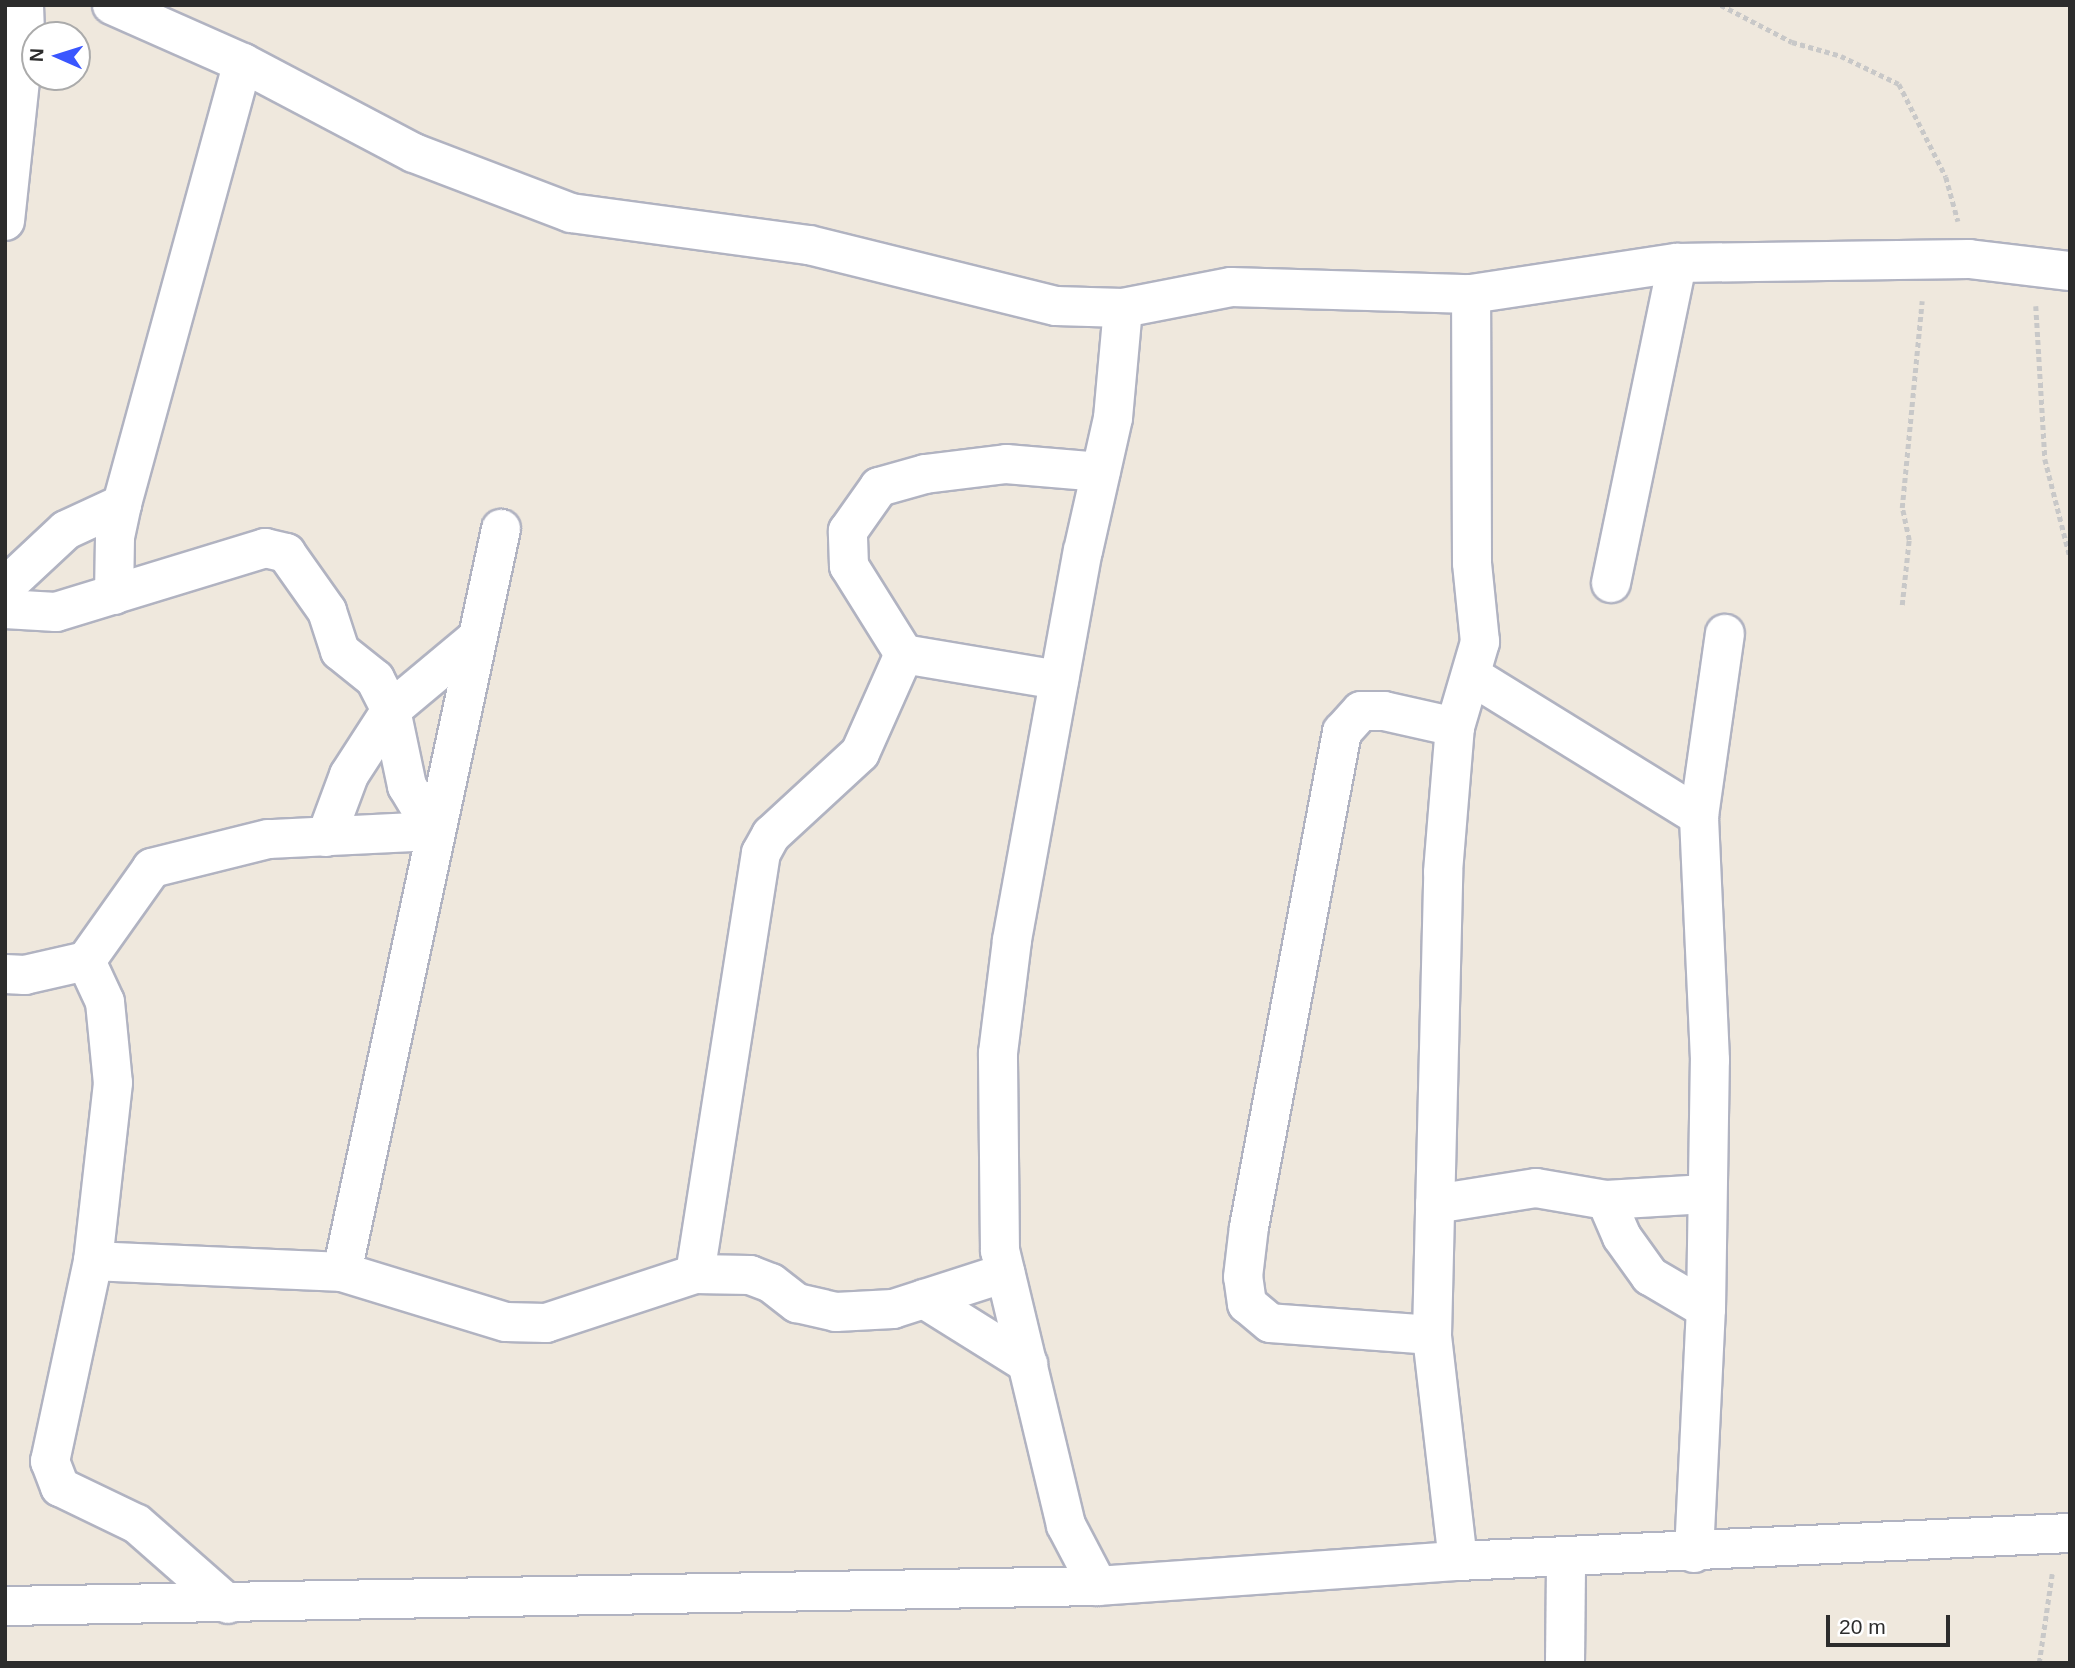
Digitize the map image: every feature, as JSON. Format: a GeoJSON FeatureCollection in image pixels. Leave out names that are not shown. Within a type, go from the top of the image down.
{"type":"FeatureCollection","features":[{"type":"Feature","properties":{"kind":"street"},"geometry":{"type":"LineString","coordinates":[[5,221],[25,34],[24,5]]}},
{"type":"Feature","properties":{"kind":"street"},"geometry":{"type":"LineString","coordinates":[[112,5],[243,63],[414,153],[570,213],[809,245],[1056,306],[1123,308],[1231,287],[1471,294],[1676,263],[1969,259],[2052,267]]}},
{"type":"Feature","properties":{"kind":"street"},"geometry":{"type":"LineString","coordinates":[[114,595],[115,537],[122,504],[243,63]]}},
{"type":"Feature","properties":{"kind":"street"},"geometry":{"type":"LineString","coordinates":[[1611,583],[1676,263]]}},
{"type":"Feature","properties":{"kind":"street"},"geometry":{"type":"LineString","coordinates":[[1458,1561],[1432,1335],[1440,1106],[1438,986],[1455,727],[1480,642],[1472,563],[1471,294]]}},
{"type":"Feature","properties":{"kind":"street"},"geometry":{"type":"LineString","coordinates":[[1098,1586],[1066,1525],[1005,1273],[998,1206],[998,1053],[1012,940],[1059,680],[1116,395],[1123,308]]}},
{"type":"Feature","properties":{"kind":"street"},"geometry":{"type":"LineString","coordinates":[[1059,680],[904,654],[849,566],[848,531],[880,486],[925,474],[1006,464],[1101,472]]}},
{"type":"Feature","properties":{"kind":"street"},"geometry":{"type":"LineString","coordinates":[[5,587],[66,530],[122,504]]}},
{"type":"Feature","properties":{"kind":"street"},"geometry":{"type":"LineString","coordinates":[[342,1272],[389,1068],[434,831],[501,528]]}},
{"type":"Feature","properties":{"kind":"street"},"geometry":{"type":"LineString","coordinates":[[5,609],[56,612],[265,548],[286,553],[327,611],[340,651],[375,679],[391,710],[407,786],[434,831]]}},
{"type":"Feature","properties":{"kind":"street"},"geometry":{"type":"LineString","coordinates":[[1694,1553],[1706,1309],[1710,1060],[1699,816],[1725,634]]}},
{"type":"Feature","properties":{"kind":"street"},"geometry":{"type":"LineString","coordinates":[[326,836],[349,775],[391,710],[477,638]]}},
{"type":"Feature","properties":{"kind":"street"},"geometry":{"type":"LineString","coordinates":[[695,1274],[761,853],[771,835],[860,753],[904,654]]}},
{"type":"Feature","properties":{"kind":"street"},"geometry":{"type":"LineString","coordinates":[[1472,676],[1699,816]]}},
{"type":"Feature","properties":{"kind":"street"},"geometry":{"type":"LineString","coordinates":[[1432,1335],[1270,1323],[1247,1304],[1243,1277],[1249,1227],[1342,732],[1360,711],[1384,710],[1455,727]]}},
{"type":"Feature","properties":{"kind":"street"},"geometry":{"type":"LineString","coordinates":[[5,974],[25,975],[86,961],[152,868],[268,839],[434,831]]}},
{"type":"Feature","properties":{"kind":"street"},"geometry":{"type":"LineString","coordinates":[[86,961],[105,1002],[113,1083],[93,1261],[50,1461],[60,1487],[137,1524],[228,1604]]}},
{"type":"Feature","properties":{"kind":"street"},"geometry":{"type":"LineString","coordinates":[[1435,1205],[1536,1188],[1606,1200],[1706,1194]]}},
{"type":"Feature","properties":{"kind":"street"},"geometry":{"type":"LineString","coordinates":[[1606,1200],[1622,1237],[1650,1276],[1706,1309]]}},
{"type":"Feature","properties":{"kind":"street"},"geometry":{"type":"LineString","coordinates":[[93,1261],[342,1272],[506,1322],[546,1322],[695,1274],[750,1275],[771,1283],[797,1303],[836,1311],[893,1309],[1005,1273]]}},
{"type":"Feature","properties":{"kind":"street"},"geometry":{"type":"LineString","coordinates":[[924,1299],[1028,1364]]}},
{"type":"Feature","properties":{"kind":"street"},"geometry":{"type":"LineString","coordinates":[[5,1605],[228,1604],[1098,1586],[1458,1561],[1566,1559],[2061,1534]]}},
{"type":"Feature","properties":{"kind":"street"},"geometry":{"type":"LineString","coordinates":[[1564,1663],[1566,1559]]}},
{"type":"Feature","properties":{"kind":"path"},"geometry":{"type":"LineString","coordinates":[[1721,5],[1792,42],[1841,56],[1899,84],[1946,177],[1969,259]]}},
{"type":"Feature","properties":{"kind":"path"},"geometry":{"type":"LineString","coordinates":[[1902,605],[1909,540],[1902,508],[1926,260]]}},
{"type":"Feature","properties":{"kind":"path"},"geometry":{"type":"LineString","coordinates":[[2052,267],[2045,459],[2070,557]]}},
{"type":"Feature","properties":{"kind":"path"},"geometry":{"type":"LineString","coordinates":[[2039,1663],[2061,1534]]}}]}
